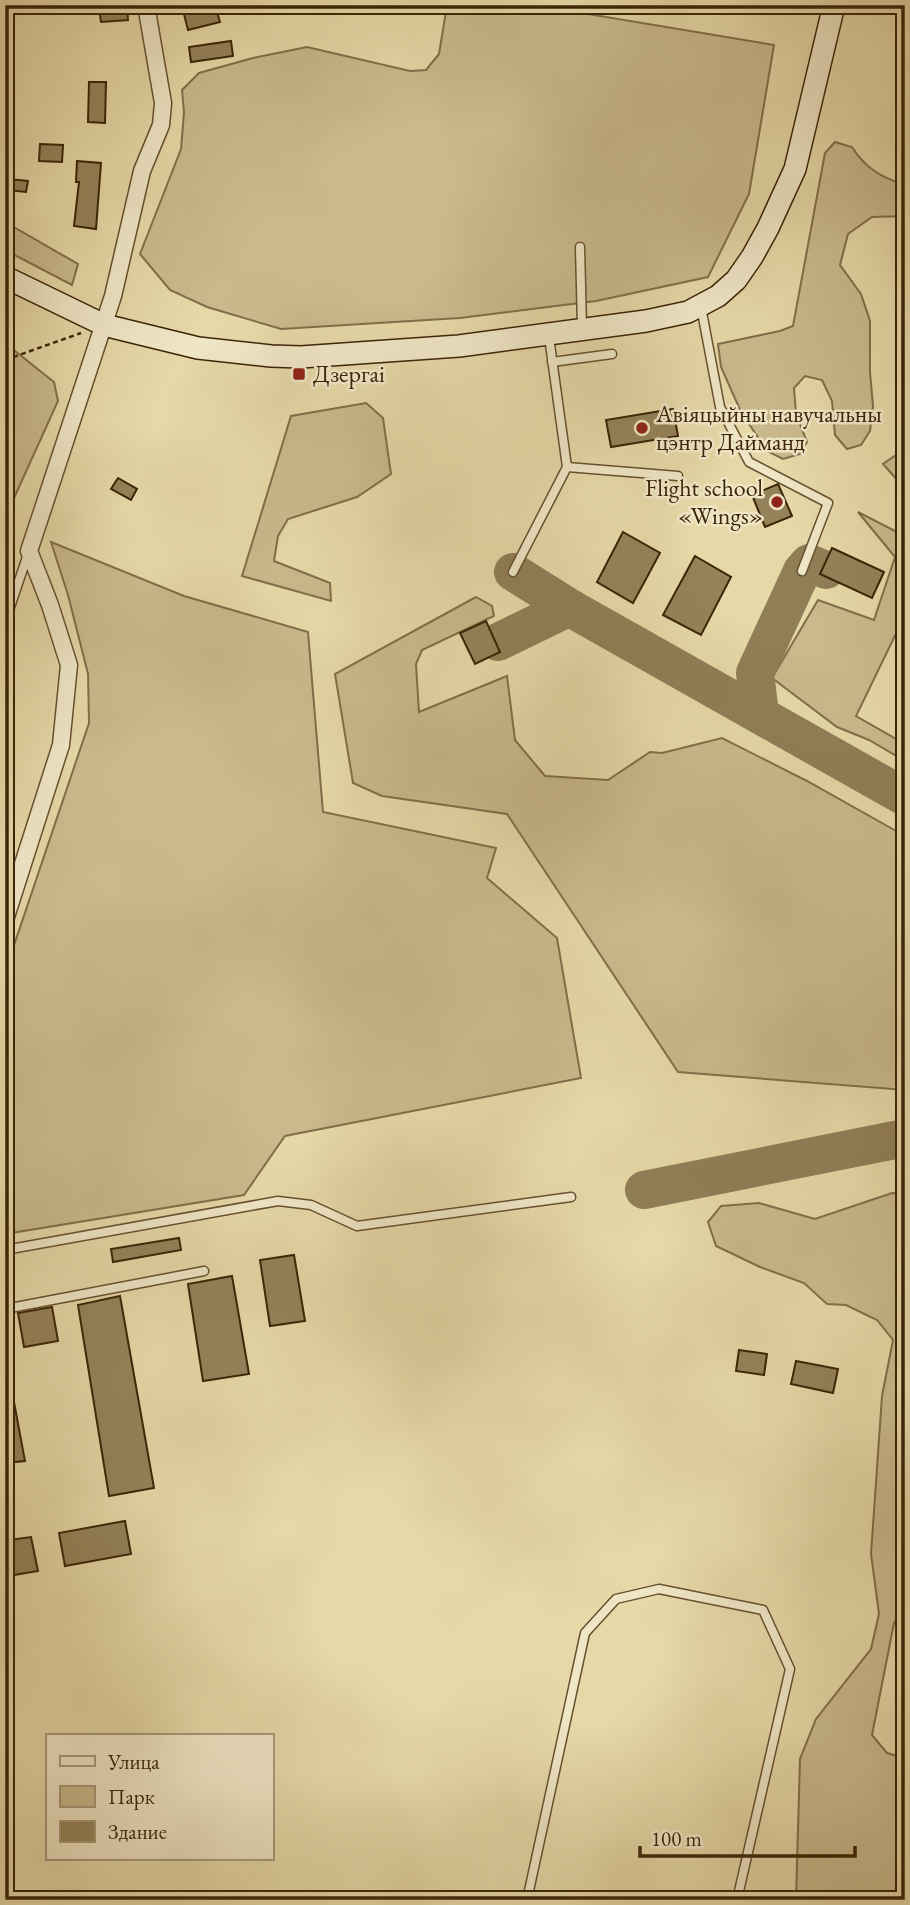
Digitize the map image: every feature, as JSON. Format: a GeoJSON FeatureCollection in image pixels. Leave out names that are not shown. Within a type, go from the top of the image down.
{"type":"FeatureCollection","features":[{"type":"Feature","properties":{"kind":"street"},"geometry":{"type":"LineString","coordinates":[[5,920],[61,744],[69,665],[29,551],[104,325],[142,172],[162,125],[163,103],[146,5]]}},
{"type":"Feature","properties":{"kind":"street"},"geometry":{"type":"LineString","coordinates":[[5,277],[104,325],[198,348],[301,357],[459,346],[646,321],[701,307],[736,280],[752,257],[795,169],[834,5]]}},
{"type":"Feature","properties":{"kind":"lane"},"geometry":{"type":"LineString","coordinates":[[580,247],[582,330]]}},
{"type":"Feature","properties":{"kind":"lane"},"geometry":{"type":"LineString","coordinates":[[701,307],[720,407],[749,462],[828,503],[802,570]]}},
{"type":"Feature","properties":{"kind":"lane"},"geometry":{"type":"LineString","coordinates":[[513,572],[567,467],[548,334]]}},
{"type":"Feature","properties":{"kind":"lane"},"geometry":{"type":"LineString","coordinates":[[552,362],[612,354]]}},
{"type":"Feature","properties":{"kind":"lane"},"geometry":{"type":"LineString","coordinates":[[567,467],[678,476]]}},
{"type":"Feature","properties":{"kind":"lane"},"geometry":{"type":"LineString","coordinates":[[5,622],[29,551]]}},
{"type":"Feature","properties":{"kind":"lane"},"geometry":{"type":"LineString","coordinates":[[5,1250],[278,1201],[311,1205],[357,1227],[571,1197]]}},
{"type":"Feature","properties":{"kind":"lane"},"geometry":{"type":"LineString","coordinates":[[5,1309],[204,1270]]}},
{"type":"Feature","properties":{"kind":"lane"},"geometry":{"type":"LineString","coordinates":[[527,1900],[585,1633],[616,1599],[659,1589],[763,1610],[790,1668],[737,1900]]}},
{"type":"Feature","properties":{"kind":"path"},"geometry":{"type":"LineString","coordinates":[[5,360],[104,325]]}},
{"type":"Feature","properties":{"kind":"green space"},"geometry":{"type":"Polygon","coordinates":[[[447,5],[534,5],[774,45],[749,194],[708,277],[596,301],[460,318],[281,329],[207,307],[170,290],[140,254],[181,149],[184,112],[182,90],[199,73],[307,47],[410,71],[426,70],[439,54],[447,5]]]}},
{"type":"Feature","properties":{"kind":"green space"},"geometry":{"type":"Polygon","coordinates":[[[835,142],[852,147],[875,171],[905,185],[905,216],[872,217],[848,234],[840,265],[861,294],[870,321],[873,406],[870,431],[861,445],[847,449],[835,435],[832,401],[822,380],[805,376],[794,388],[796,414],[807,442],[800,454],[783,459],[767,451],[741,412],[721,367],[718,344],[793,326],[825,153],[835,142]]]}},
{"type":"Feature","properties":{"kind":"green space"},"geometry":{"type":"Polygon","coordinates":[[[5,222],[78,264],[72,285],[5,250],[5,222]]]}},
{"type":"Feature","properties":{"kind":"green space"},"geometry":{"type":"Polygon","coordinates":[[[5,343],[54,382],[58,401],[5,518],[5,343]]]}},
{"type":"Feature","properties":{"kind":"green space"},"geometry":{"type":"Polygon","coordinates":[[[366,403],[383,418],[391,474],[357,497],[288,519],[278,536],[274,561],[330,583],[331,601],[242,576],[291,416],[366,403]]]}},
{"type":"Feature","properties":{"kind":"green space"},"geometry":{"type":"Polygon","coordinates":[[[905,449],[905,489],[883,464],[905,449]]]}},
{"type":"Feature","properties":{"kind":"green space"},"geometry":{"type":"Polygon","coordinates":[[[858,512],[905,536],[905,615],[856,716],[905,744],[905,761],[869,740],[837,727],[772,678],[818,600],[874,620],[895,557],[858,512]]]}},
{"type":"Feature","properties":{"kind":"green space"},"geometry":{"type":"Polygon","coordinates":[[[51,542],[184,596],[308,632],[323,812],[496,848],[487,878],[557,938],[581,1078],[285,1136],[244,1195],[5,1234],[5,972],[89,723],[88,674],[51,542]]]}},
{"type":"Feature","properties":{"kind":"green space"},"geometry":{"type":"Polygon","coordinates":[[[476,597],[492,606],[494,616],[422,650],[416,664],[419,712],[507,676],[515,740],[545,776],[608,780],[650,752],[662,753],[722,738],[807,781],[905,836],[905,1090],[678,1072],[507,814],[382,796],[353,783],[335,674],[476,597]]]}},
{"type":"Feature","properties":{"kind":"green space"},"geometry":{"type":"Polygon","coordinates":[[[892,1193],[905,1194],[905,1606],[894,1623],[872,1735],[887,1753],[905,1758],[905,1900],[796,1900],[800,1759],[816,1719],[871,1649],[879,1614],[871,1554],[882,1396],[893,1340],[877,1320],[846,1305],[827,1304],[804,1283],[760,1267],[716,1246],[708,1222],[721,1206],[759,1203],[815,1219],[892,1193]]]}},
{"type":"Feature","properties":{"kind":"building"},"geometry":{"type":"Polygon","coordinates":[[[127,5],[128,20],[101,22],[99,8],[127,5]]]}},
{"type":"Feature","properties":{"kind":"building"},"geometry":{"type":"Polygon","coordinates":[[[200,5],[215,5],[220,22],[188,30],[183,10],[200,5]]]}},
{"type":"Feature","properties":{"kind":"building"},"geometry":{"type":"Polygon","coordinates":[[[231,41],[233,56],[191,62],[189,47],[231,41]]]}},
{"type":"Feature","properties":{"kind":"building"},"geometry":{"type":"Polygon","coordinates":[[[89,82],[106,82],[105,123],[88,122],[89,82]]]}},
{"type":"Feature","properties":{"kind":"building"},"geometry":{"type":"Polygon","coordinates":[[[40,144],[63,145],[62,162],[39,161],[40,144]]]}},
{"type":"Feature","properties":{"kind":"building"},"geometry":{"type":"Polygon","coordinates":[[[77,161],[101,163],[96,229],[74,226],[79,182],[76,182],[77,161]]]}},
{"type":"Feature","properties":{"kind":"building"},"geometry":{"type":"Polygon","coordinates":[[[8,179],[28,181],[26,192],[7,190],[8,179]]]}},
{"type":"Feature","properties":{"kind":"building","name":"Авіяцыйны навучальны цэнтр Дайманд"},"geometry":{"type":"Polygon","coordinates":[[[673,409],[678,436],[611,447],[606,420],[673,409]]]}},
{"type":"Feature","properties":{"kind":"building"},"geometry":{"type":"Polygon","coordinates":[[[118,478],[137,489],[131,500],[111,489],[118,478]]]}},
{"type":"Feature","properties":{"kind":"building"},"geometry":{"type":"Polygon","coordinates":[[[778,484],[792,516],[765,527],[752,495],[778,484]]]}},
{"type":"Feature","properties":{"kind":"building"},"geometry":{"type":"Polygon","coordinates":[[[623,532],[660,553],[633,603],[597,582],[623,532]]]}},
{"type":"Feature","properties":{"kind":"building"},"geometry":{"type":"Polygon","coordinates":[[[832,548],[884,572],[872,598],[820,574],[832,548]]]}},
{"type":"Feature","properties":{"kind":"building"},"geometry":{"type":"Polygon","coordinates":[[[695,556],[731,577],[701,635],[663,615],[695,556]]]}},
{"type":"Feature","properties":{"kind":"building"},"geometry":{"type":"Polygon","coordinates":[[[486,621],[500,652],[475,664],[460,633],[486,621]]]}},
{"type":"Feature","properties":{"kind":"building"},"geometry":{"type":"Polygon","coordinates":[[[179,1238],[181,1250],[113,1262],[111,1249],[179,1238]]]}},
{"type":"Feature","properties":{"kind":"building"},"geometry":{"type":"Polygon","coordinates":[[[294,1255],[305,1321],[270,1326],[260,1260],[294,1255]]]}},
{"type":"Feature","properties":{"kind":"building"},"geometry":{"type":"Polygon","coordinates":[[[232,1276],[249,1374],[203,1381],[188,1284],[232,1276]]]}},
{"type":"Feature","properties":{"kind":"building"},"geometry":{"type":"Polygon","coordinates":[[[120,1296],[154,1488],[109,1496],[78,1305],[120,1296]]]}},
{"type":"Feature","properties":{"kind":"building"},"geometry":{"type":"Polygon","coordinates":[[[52,1307],[58,1341],[24,1347],[18,1313],[52,1307]]]}},
{"type":"Feature","properties":{"kind":"building"},"geometry":{"type":"Polygon","coordinates":[[[739,1350],[767,1354],[764,1375],[736,1371],[739,1350]]]}},
{"type":"Feature","properties":{"kind":"building"},"geometry":{"type":"Polygon","coordinates":[[[796,1361],[838,1369],[833,1393],[791,1384],[796,1361]]]}},
{"type":"Feature","properties":{"kind":"building"},"geometry":{"type":"Polygon","coordinates":[[[11,1386],[25,1461],[5,1463],[5,1387],[11,1386]]]}},
{"type":"Feature","properties":{"kind":"building"},"geometry":{"type":"Polygon","coordinates":[[[125,1521],[131,1554],[65,1566],[59,1533],[125,1521]]]}},
{"type":"Feature","properties":{"kind":"building"},"geometry":{"type":"Polygon","coordinates":[[[31,1537],[38,1571],[14,1575],[8,1540],[31,1537]]]}},
{"type":"Feature","properties":{"kind":"taxiway"},"geometry":{"type":"LineString","coordinates":[[760,714],[755,673],[802,571],[809,563],[826,570]]}},
{"type":"Feature","properties":{"kind":"taxiway"},"geometry":{"type":"LineString","coordinates":[[513,572],[572,609],[905,797]]}},
{"type":"Feature","properties":{"kind":"taxiway"},"geometry":{"type":"LineString","coordinates":[[498,642],[564,610],[572,609]]}},
{"type":"Feature","properties":{"kind":"taxiway"},"geometry":{"type":"LineString","coordinates":[[644,1190],[905,1138]]}},
{"type":"Feature","properties":{"kind":"place","name":"Дзергаі"},"geometry":{"type":"Point","coordinates":[299,374]}},
{"type":"Feature","properties":{"kind":"place","name":"Авіяцыйны навучальны цэнтр Дайманд"},"geometry":{"type":"Point","coordinates":[642,428]}},
{"type":"Feature","properties":{"kind":"place","name":"Flight school «Wings»"},"geometry":{"type":"Point","coordinates":[777,502]}}]}
